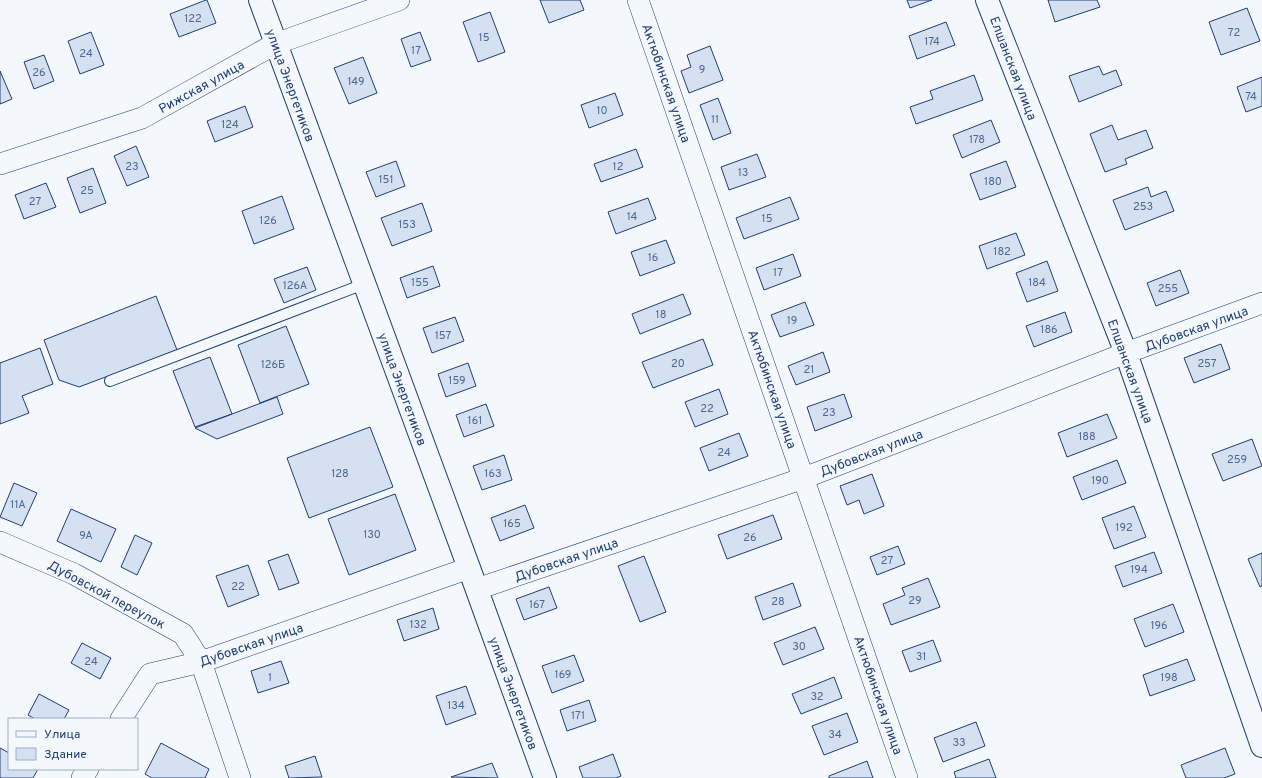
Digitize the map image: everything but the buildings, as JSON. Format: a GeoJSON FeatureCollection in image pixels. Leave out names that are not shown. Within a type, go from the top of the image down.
{"type":"FeatureCollection","features":[{"type":"Feature","properties":{"kind":"main road","name":"улица Энергетиков"},"geometry":{"type":"LineString","coordinates":[[260,0],[545,778]]}},
{"type":"Feature","properties":{"kind":"main road","name":"Елшанская улица"},"geometry":{"type":"LineString","coordinates":[[987,0],[1126,353],[1262,746]]}},
{"type":"Feature","properties":{"kind":"street","name":"Рижская улица"},"geometry":{"type":"LineString","coordinates":[[0,164],[142,118],[275,44],[399,0]]}},
{"type":"Feature","properties":{"kind":"street","name":"Актюбинская улица"},"geometry":{"type":"LineString","coordinates":[[638,0],[907,778]]}},
{"type":"Feature","properties":{"kind":"street","name":"Дубовская улица"},"geometry":{"type":"LineString","coordinates":[[477,589],[804,478],[1126,353],[1262,303]]}},
{"type":"Feature","properties":{"kind":"street","name":"Дубовской переулок"},"geometry":{"type":"LineString","coordinates":[[0,542],[74,574],[183,634],[201,662],[240,778]]}},
{"type":"Feature","properties":{"kind":"street","name":"Дубовская улица"},"geometry":{"type":"LineString","coordinates":[[122,718],[150,674],[201,662],[469,568]]}},
{"type":"Feature","properties":{"kind":"lane"},"geometry":{"type":"LineString","coordinates":[[110,381],[364,284]]}}]}
